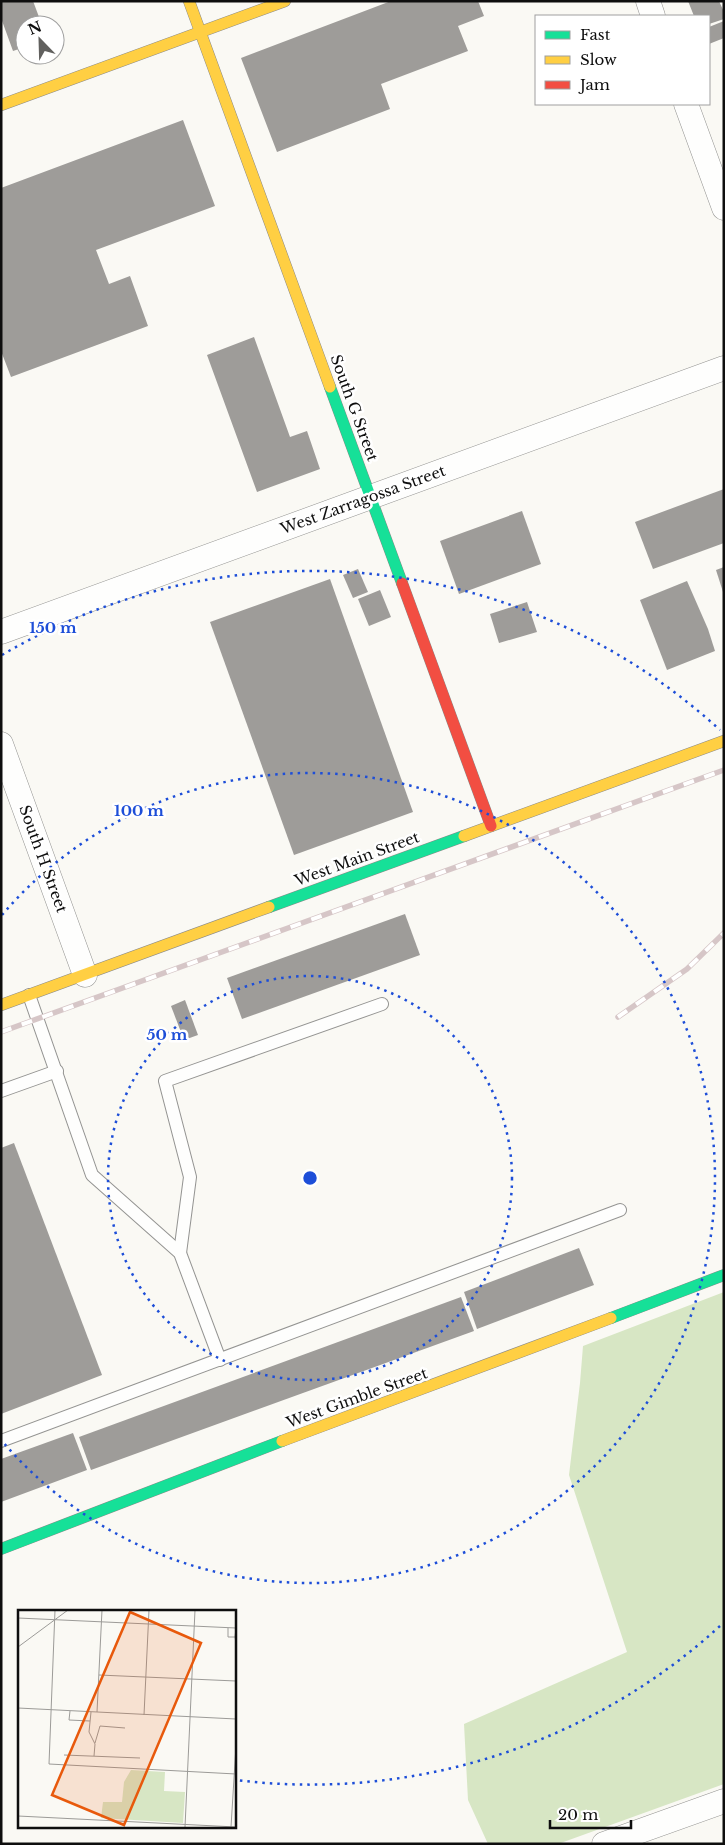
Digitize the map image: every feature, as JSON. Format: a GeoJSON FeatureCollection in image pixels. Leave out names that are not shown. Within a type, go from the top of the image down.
{"type":"FeatureCollection","features":[{"type":"Feature","properties":{"kind":"street","name":"South G Street"},"geometry":{"type":"LineString","coordinates":[[188,1],[491,826]]}},
{"type":"Feature","properties":{"kind":"street"},"geometry":{"type":"LineString","coordinates":[[1,105],[285,1]]}},
{"type":"Feature","properties":{"kind":"street"},"geometry":{"type":"LineString","coordinates":[[648,1],[653,15]]}},
{"type":"Feature","properties":{"kind":"street"},"geometry":{"type":"LineString","coordinates":[[686,105],[724,208]]}},
{"type":"Feature","properties":{"kind":"street","name":"West Zarragossa Street"},"geometry":{"type":"LineString","coordinates":[[1,632],[724,368]]}},
{"type":"Feature","properties":{"kind":"street","name":"West Main Street"},"geometry":{"type":"LineString","coordinates":[[1,1005],[724,741]]}},
{"type":"Feature","properties":{"kind":"street","name":"South H Street"},"geometry":{"type":"LineString","coordinates":[[1,744],[85,975]]}},
{"type":"Feature","properties":{"kind":"street","name":"West Gimble Street"},"geometry":{"type":"LineString","coordinates":[[1,1549],[724,1275]]}},
{"type":"Feature","properties":{"kind":"street"},"geometry":{"type":"LineString","coordinates":[[604,1844],[724,1801]]}},
{"type":"Feature","properties":{"kind":"lane"},"geometry":{"type":"LineString","coordinates":[[29,995],[92,1175],[180,1253],[220,1360]]}},
{"type":"Feature","properties":{"kind":"lane"},"geometry":{"type":"LineString","coordinates":[[180,1253],[190,1177],[164,1081],[382,1004]]}},
{"type":"Feature","properties":{"kind":"lane"},"geometry":{"type":"LineString","coordinates":[[1,1091],[57,1071]]}},
{"type":"Feature","properties":{"kind":"lane"},"geometry":{"type":"LineString","coordinates":[[1,1441],[620,1210]]}},
{"type":"Feature","properties":{"kind":"green space"},"geometry":{"type":"Polygon","coordinates":[[[724,1292],[724,1784],[558,1844],[488,1844],[468,1800],[464,1724],[627,1652],[569,1475],[583,1346],[724,1292]]]}},
{"type":"Feature","properties":{"kind":"building"},"geometry":{"type":"Polygon","coordinates":[[[1,1],[33,1],[38,15],[15,15],[15,50],[13,51],[1,18],[1,1]]]}},
{"type":"Feature","properties":{"kind":"building"},"geometry":{"type":"Polygon","coordinates":[[[391,1],[478,1],[484,16],[458,26],[468,51],[381,84],[390,109],[277,152],[241,58],[391,1]]]}},
{"type":"Feature","properties":{"kind":"building"},"geometry":{"type":"Polygon","coordinates":[[[688,1],[719,1],[724,12],[724,19],[710,24],[710,15],[694,15],[688,1]]]}},
{"type":"Feature","properties":{"kind":"building"},"geometry":{"type":"Polygon","coordinates":[[[724,21],[724,38],[710,44],[710,27],[724,21]]]}},
{"type":"Feature","properties":{"kind":"building"},"geometry":{"type":"Polygon","coordinates":[[[183,120],[215,206],[96,250],[109,284],[130,276],[148,326],[11,377],[1,351],[1,188],[183,120]]]}},
{"type":"Feature","properties":{"kind":"building"},"geometry":{"type":"Polygon","coordinates":[[[254,337],[290,437],[307,431],[320,469],[257,492],[207,355],[254,337]]]}},
{"type":"Feature","properties":{"kind":"building"},"geometry":{"type":"Polygon","coordinates":[[[724,489],[724,543],[653,569],[635,522],[724,489]]]}},
{"type":"Feature","properties":{"kind":"building"},"geometry":{"type":"Polygon","coordinates":[[[522,511],[541,564],[459,594],[440,541],[522,511]]]}},
{"type":"Feature","properties":{"kind":"building"},"geometry":{"type":"Polygon","coordinates":[[[724,567],[724,592],[723,592],[716,570],[724,567]]]}},
{"type":"Feature","properties":{"kind":"building"},"geometry":{"type":"Polygon","coordinates":[[[358,569],[368,592],[353,598],[343,575],[358,569]]]}},
{"type":"Feature","properties":{"kind":"building"},"geometry":{"type":"Polygon","coordinates":[[[330,579],[413,812],[294,855],[210,622],[330,579]]]}},
{"type":"Feature","properties":{"kind":"building"},"geometry":{"type":"Polygon","coordinates":[[[687,581],[708,629],[715,651],[667,670],[640,600],[687,581]]]}},
{"type":"Feature","properties":{"kind":"building"},"geometry":{"type":"Polygon","coordinates":[[[380,590],[391,617],[369,626],[358,599],[380,590]]]}},
{"type":"Feature","properties":{"kind":"building"},"geometry":{"type":"Polygon","coordinates":[[[527,602],[537,632],[499,643],[490,614],[527,602]]]}},
{"type":"Feature","properties":{"kind":"building"},"geometry":{"type":"Polygon","coordinates":[[[405,914],[420,955],[242,1019],[227,978],[405,914]]]}},
{"type":"Feature","properties":{"kind":"building"},"geometry":{"type":"Polygon","coordinates":[[[185,1000],[198,1035],[184,1040],[171,1006],[185,1000]]]}},
{"type":"Feature","properties":{"kind":"building"},"geometry":{"type":"Polygon","coordinates":[[[14,1143],[102,1375],[1,1414],[1,1148],[14,1143]]]}},
{"type":"Feature","properties":{"kind":"building"},"geometry":{"type":"Polygon","coordinates":[[[579,1248],[594,1285],[477,1329],[464,1292],[579,1248]]]}},
{"type":"Feature","properties":{"kind":"building"},"geometry":{"type":"Polygon","coordinates":[[[461,1297],[474,1331],[91,1470],[79,1437],[461,1297]]]}},
{"type":"Feature","properties":{"kind":"building"},"geometry":{"type":"Polygon","coordinates":[[[73,1433],[87,1470],[1,1502],[1,1459],[73,1433]]]}},
{"type":"Feature","properties":{"kind":"railway"},"geometry":{"type":"LineString","coordinates":[[1,1032],[724,770]]}},
{"type":"Feature","properties":{"kind":"railway"},"geometry":{"type":"LineString","coordinates":[[618,1017],[687,969],[724,933]]}},
{"type":"Feature","properties":{"kind":"traffic: fast"},"geometry":{"type":"LineString","coordinates":[[330,387],[402,583]]}},
{"type":"Feature","properties":{"kind":"traffic: fast"},"geometry":{"type":"LineString","coordinates":[[269,907],[464,836]]}},
{"type":"Feature","properties":{"kind":"traffic: fast"},"geometry":{"type":"LineString","coordinates":[[611,1318],[724,1275]]}},
{"type":"Feature","properties":{"kind":"traffic: fast"},"geometry":{"type":"LineString","coordinates":[[1,1549],[282,1441]]}},
{"type":"Feature","properties":{"kind":"traffic: slow"},"geometry":{"type":"LineString","coordinates":[[189,1],[330,387]]}},
{"type":"Feature","properties":{"kind":"traffic: slow"},"geometry":{"type":"LineString","coordinates":[[1,105],[285,1]]}},
{"type":"Feature","properties":{"kind":"traffic: slow"},"geometry":{"type":"LineString","coordinates":[[464,836],[724,741]]}},
{"type":"Feature","properties":{"kind":"traffic: slow"},"geometry":{"type":"LineString","coordinates":[[1,1005],[269,907]]}},
{"type":"Feature","properties":{"kind":"traffic: slow"},"geometry":{"type":"LineString","coordinates":[[282,1441],[611,1318]]}},
{"type":"Feature","properties":{"kind":"traffic: jam"},"geometry":{"type":"LineString","coordinates":[[402,583],[491,826]]}}]}
